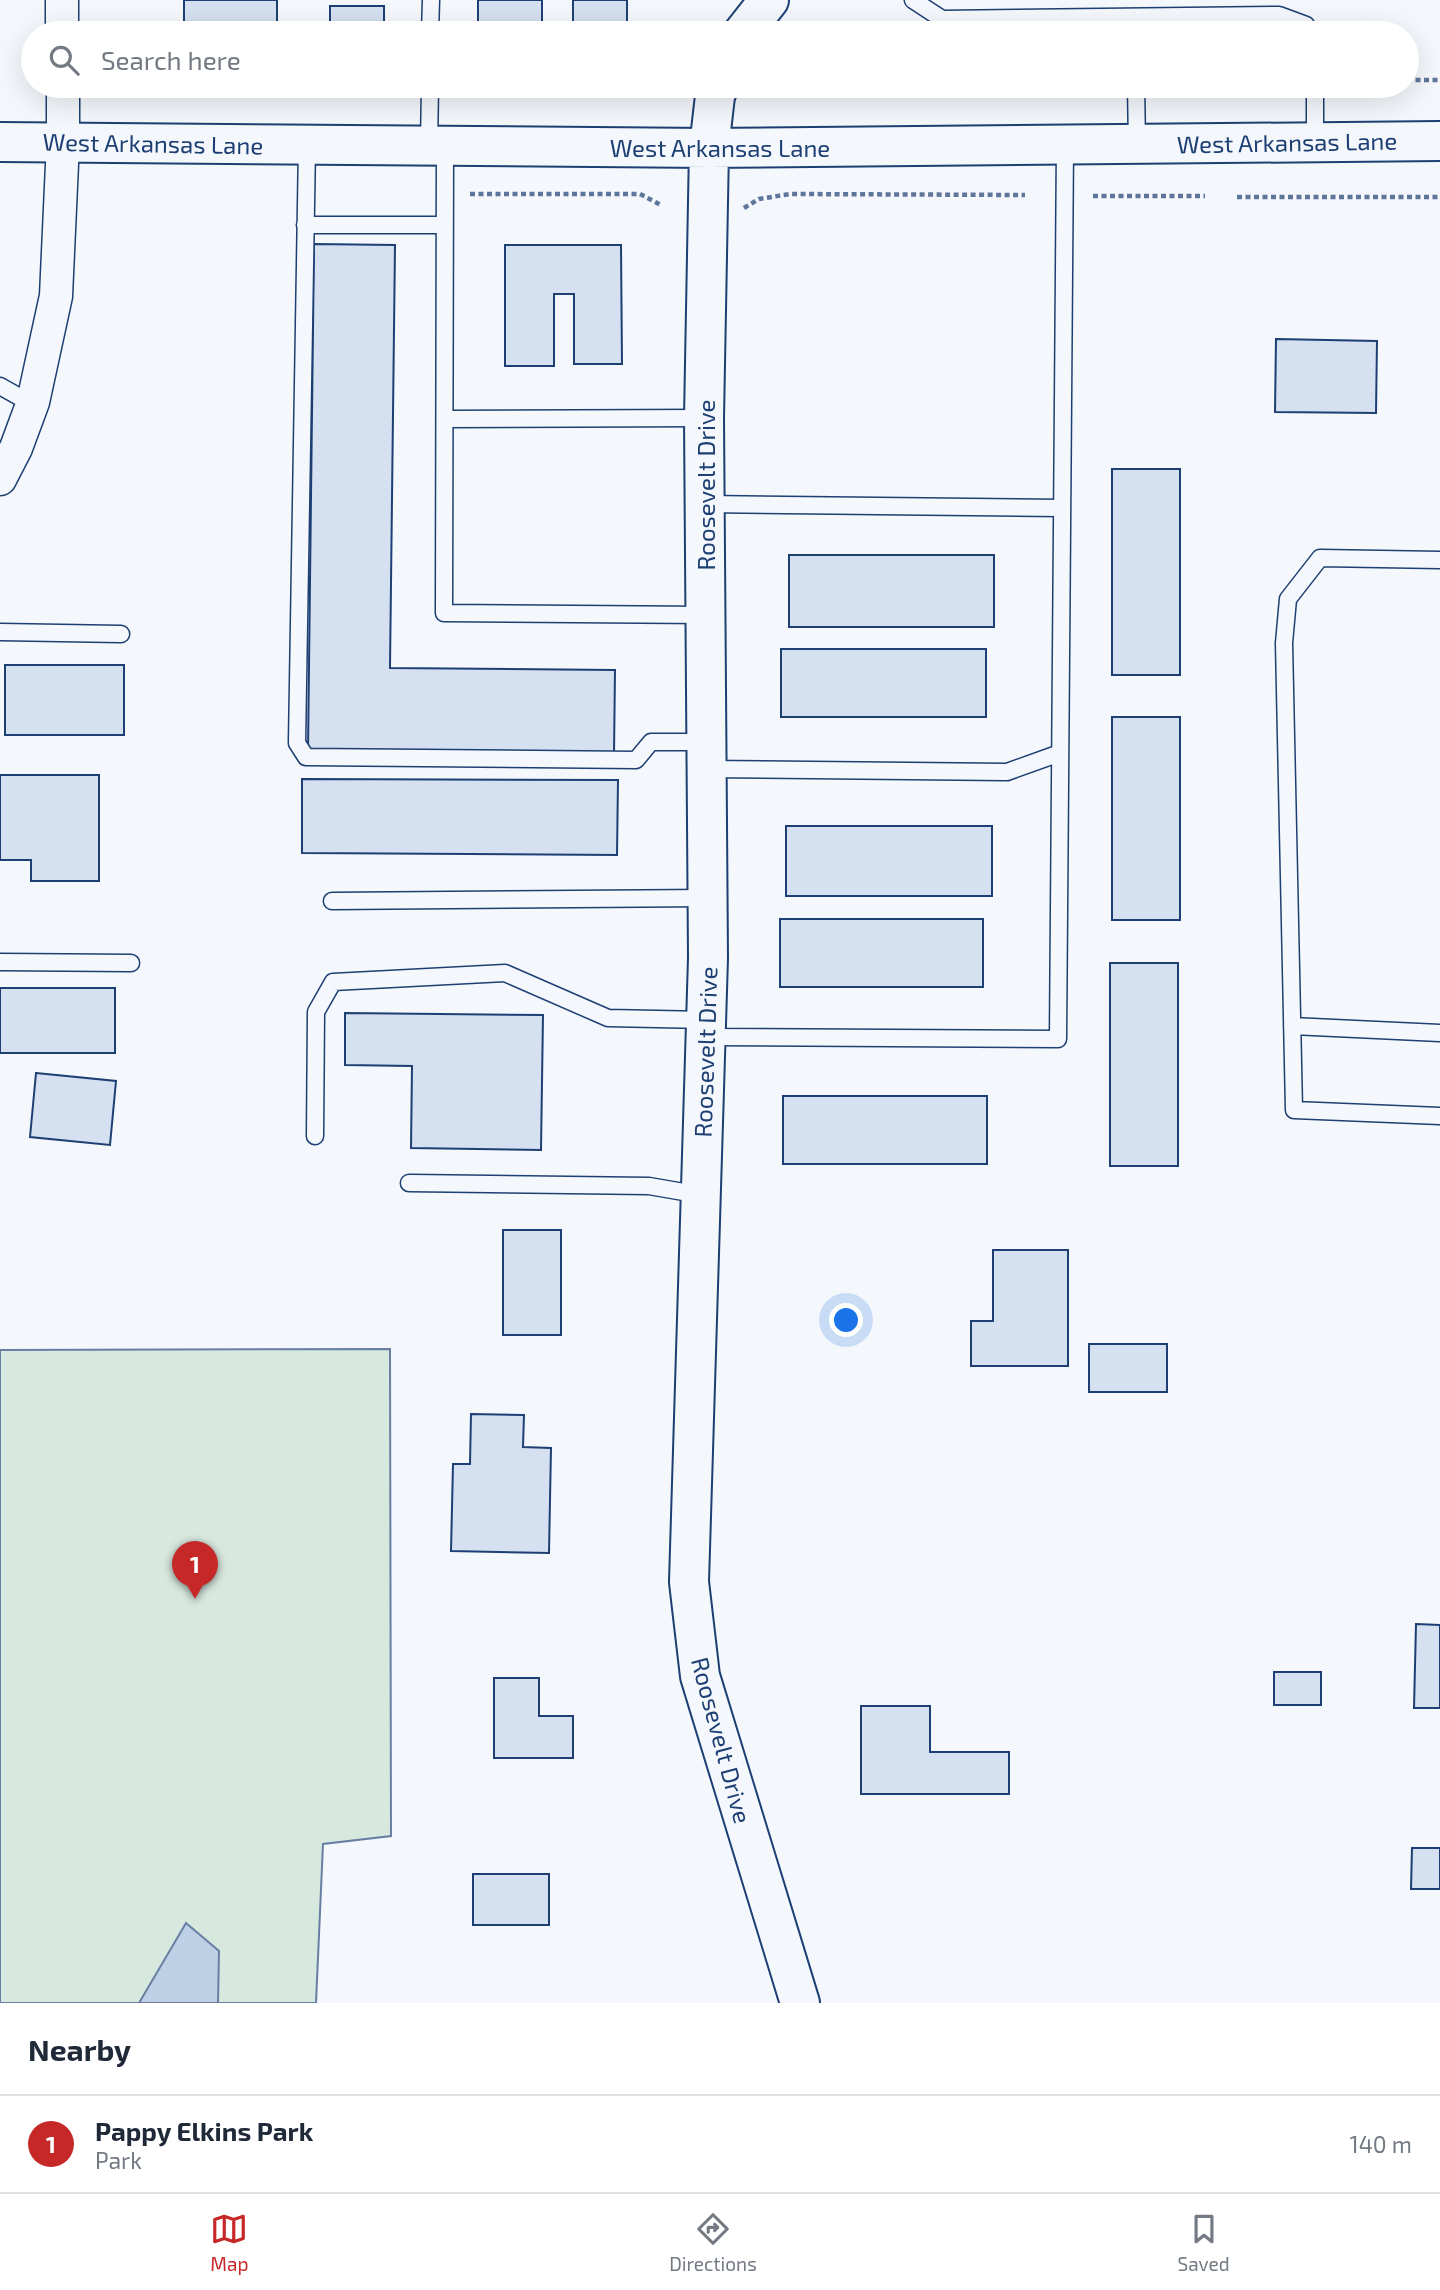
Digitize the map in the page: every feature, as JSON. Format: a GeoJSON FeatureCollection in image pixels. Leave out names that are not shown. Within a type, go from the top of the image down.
{"type":"FeatureCollection","features":[{"type":"Feature","properties":{"kind":"street"},"geometry":{"type":"LineString","coordinates":[[62,0],[62,21]]}},
{"type":"Feature","properties":{"kind":"street"},"geometry":{"type":"LineString","coordinates":[[752,21],[769,0]]}},
{"type":"Feature","properties":{"kind":"street"},"geometry":{"type":"LineString","coordinates":[[0,479],[16,447],[32,404],[56,296],[63,98]]}},
{"type":"Feature","properties":{"kind":"street","name":"Roosevelt Drive"},"geometry":{"type":"LineString","coordinates":[[715,98],[709,148],[704,418],[708,898],[706,1028],[690,1582],[700,1676],[800,2003]]}},
{"type":"Feature","properties":{"kind":"street","name":"West Arkansas Lane"},"geometry":{"type":"LineString","coordinates":[[0,142],[709,148],[1440,141]]}},
{"type":"Feature","properties":{"kind":"lane"},"geometry":{"type":"LineString","coordinates":[[430,0],[430,21]]}},
{"type":"Feature","properties":{"kind":"lane"},"geometry":{"type":"LineString","coordinates":[[913,0],[943,19],[1007,21]]}},
{"type":"Feature","properties":{"kind":"lane"},"geometry":{"type":"LineString","coordinates":[[1193,21],[1279,15],[1295,21]]}},
{"type":"Feature","properties":{"kind":"lane"},"geometry":{"type":"LineString","coordinates":[[431,98],[444,225],[444,613],[706,614]]}},
{"type":"Feature","properties":{"kind":"lane"},"geometry":{"type":"LineString","coordinates":[[1136,98],[1137,144]]}},
{"type":"Feature","properties":{"kind":"lane"},"geometry":{"type":"LineString","coordinates":[[1315,98],[1315,142]]}},
{"type":"Feature","properties":{"kind":"lane"},"geometry":{"type":"LineString","coordinates":[[315,1136],[316,1012],[333,982],[505,973],[608,1018],[706,1028],[1058,1039],[1065,144]]}},
{"type":"Feature","properties":{"kind":"lane"},"geometry":{"type":"LineString","coordinates":[[307,145],[297,743],[306,757],[636,760],[651,742],[706,755],[1007,772],[1060,753]]}},
{"type":"Feature","properties":{"kind":"lane"},"geometry":{"type":"LineString","coordinates":[[304,225],[444,225]]}},
{"type":"Feature","properties":{"kind":"lane"},"geometry":{"type":"LineString","coordinates":[[0,386],[32,404]]}},
{"type":"Feature","properties":{"kind":"lane"},"geometry":{"type":"LineString","coordinates":[[445,419],[704,418]]}},
{"type":"Feature","properties":{"kind":"lane"},"geometry":{"type":"LineString","coordinates":[[705,504],[1062,508]]}},
{"type":"Feature","properties":{"kind":"lane"},"geometry":{"type":"LineString","coordinates":[[1440,560],[1320,558],[1288,599],[1284,643],[1294,1110],[1440,1115]]}},
{"type":"Feature","properties":{"kind":"lane"},"geometry":{"type":"LineString","coordinates":[[0,632],[121,634]]}},
{"type":"Feature","properties":{"kind":"lane"},"geometry":{"type":"LineString","coordinates":[[332,901],[708,898]]}},
{"type":"Feature","properties":{"kind":"lane"},"geometry":{"type":"LineString","coordinates":[[0,962],[131,964]]}},
{"type":"Feature","properties":{"kind":"lane"},"geometry":{"type":"LineString","coordinates":[[1292,1026],[1440,1033]]}},
{"type":"Feature","properties":{"kind":"lane"},"geometry":{"type":"LineString","coordinates":[[409,1183],[649,1186],[701,1195]]}},
{"type":"Feature","properties":{"kind":"path"},"geometry":{"type":"LineString","coordinates":[[1419,80],[1440,80]]}},
{"type":"Feature","properties":{"kind":"path"},"geometry":{"type":"LineString","coordinates":[[470,194],[640,194],[661,205]]}},
{"type":"Feature","properties":{"kind":"path"},"geometry":{"type":"LineString","coordinates":[[759,199],[790,194],[1025,195]]}},
{"type":"Feature","properties":{"kind":"path"},"geometry":{"type":"LineString","coordinates":[[1093,196],[1205,196]]}},
{"type":"Feature","properties":{"kind":"path"},"geometry":{"type":"LineString","coordinates":[[1237,197],[1440,197]]}},
{"type":"Feature","properties":{"kind":"shaded area"},"geometry":{"type":"Polygon","coordinates":[[[390,1349],[391,1836],[323,1844],[316,2003],[0,2003],[0,1350],[390,1349]]]}},
{"type":"Feature","properties":{"kind":"water"},"geometry":{"type":"Polygon","coordinates":[[[186,1923],[219,1951],[218,2003],[139,2003],[186,1923]]]}},
{"type":"Feature","properties":{"kind":"building"},"geometry":{"type":"Polygon","coordinates":[[[184,0],[277,0],[277,21],[184,21],[184,0]]]}},
{"type":"Feature","properties":{"kind":"building"},"geometry":{"type":"Polygon","coordinates":[[[478,0],[542,0],[542,21],[478,21],[478,0]]]}},
{"type":"Feature","properties":{"kind":"building"},"geometry":{"type":"Polygon","coordinates":[[[573,0],[627,0],[627,21],[573,21],[573,0]]]}},
{"type":"Feature","properties":{"kind":"building"},"geometry":{"type":"Polygon","coordinates":[[[330,6],[384,6],[384,21],[330,21],[330,6]]]}},
{"type":"Feature","properties":{"kind":"building"},"geometry":{"type":"Polygon","coordinates":[[[314,244],[395,245],[390,668],[615,670],[614,754],[308,750],[314,244]]]}},
{"type":"Feature","properties":{"kind":"building"},"geometry":{"type":"Polygon","coordinates":[[[505,245],[621,245],[622,364],[574,364],[574,294],[554,294],[554,366],[505,366],[505,245]]]}},
{"type":"Feature","properties":{"kind":"building"},"geometry":{"type":"Polygon","coordinates":[[[1276,339],[1377,341],[1376,413],[1275,412],[1276,339]]]}},
{"type":"Feature","properties":{"kind":"building"},"geometry":{"type":"Polygon","coordinates":[[[1112,469],[1180,469],[1180,675],[1112,675],[1112,469]]]}},
{"type":"Feature","properties":{"kind":"building"},"geometry":{"type":"Polygon","coordinates":[[[789,555],[994,555],[994,627],[789,627],[789,555]]]}},
{"type":"Feature","properties":{"kind":"building"},"geometry":{"type":"Polygon","coordinates":[[[781,649],[986,649],[986,717],[781,717],[781,649]]]}},
{"type":"Feature","properties":{"kind":"building"},"geometry":{"type":"Polygon","coordinates":[[[5,665],[124,665],[124,735],[5,735],[5,665]]]}},
{"type":"Feature","properties":{"kind":"building"},"geometry":{"type":"Polygon","coordinates":[[[1112,717],[1180,717],[1180,920],[1112,920],[1112,717]]]}},
{"type":"Feature","properties":{"kind":"building"},"geometry":{"type":"Polygon","coordinates":[[[0,775],[99,775],[99,881],[31,881],[31,860],[0,860],[0,775]]]}},
{"type":"Feature","properties":{"kind":"building"},"geometry":{"type":"Polygon","coordinates":[[[302,779],[618,780],[617,855],[302,853],[302,779]]]}},
{"type":"Feature","properties":{"kind":"building"},"geometry":{"type":"Polygon","coordinates":[[[786,826],[992,826],[992,896],[786,896],[786,826]]]}},
{"type":"Feature","properties":{"kind":"building"},"geometry":{"type":"Polygon","coordinates":[[[780,919],[983,919],[983,987],[780,987],[780,919]]]}},
{"type":"Feature","properties":{"kind":"building"},"geometry":{"type":"Polygon","coordinates":[[[1110,963],[1178,963],[1178,1166],[1110,1166],[1110,963]]]}},
{"type":"Feature","properties":{"kind":"building"},"geometry":{"type":"Polygon","coordinates":[[[0,988],[115,988],[115,1053],[0,1053],[0,988]]]}},
{"type":"Feature","properties":{"kind":"building"},"geometry":{"type":"Polygon","coordinates":[[[345,1013],[543,1015],[541,1150],[411,1148],[412,1066],[345,1065],[345,1013]]]}},
{"type":"Feature","properties":{"kind":"building"},"geometry":{"type":"Polygon","coordinates":[[[36,1073],[116,1081],[110,1145],[30,1137],[36,1073]]]}},
{"type":"Feature","properties":{"kind":"building"},"geometry":{"type":"Polygon","coordinates":[[[783,1096],[987,1096],[987,1164],[783,1164],[783,1096]]]}},
{"type":"Feature","properties":{"kind":"building"},"geometry":{"type":"Polygon","coordinates":[[[503,1230],[561,1230],[561,1335],[503,1335],[503,1230]]]}},
{"type":"Feature","properties":{"kind":"building"},"geometry":{"type":"Polygon","coordinates":[[[993,1250],[1068,1250],[1068,1366],[971,1366],[971,1321],[993,1321],[993,1250]]]}},
{"type":"Feature","properties":{"kind":"building"},"geometry":{"type":"Polygon","coordinates":[[[1089,1344],[1167,1344],[1167,1392],[1089,1392],[1089,1344]]]}},
{"type":"Feature","properties":{"kind":"building"},"geometry":{"type":"Polygon","coordinates":[[[471,1414],[524,1415],[523,1447],[551,1448],[549,1553],[451,1551],[453,1464],[470,1464],[471,1414]]]}},
{"type":"Feature","properties":{"kind":"building"},"geometry":{"type":"Polygon","coordinates":[[[1416,1624],[1440,1625],[1440,1708],[1414,1708],[1416,1624]]]}},
{"type":"Feature","properties":{"kind":"building"},"geometry":{"type":"Polygon","coordinates":[[[1274,1672],[1321,1672],[1321,1705],[1274,1705],[1274,1672]]]}},
{"type":"Feature","properties":{"kind":"building"},"geometry":{"type":"Polygon","coordinates":[[[494,1678],[539,1678],[539,1716],[573,1716],[573,1758],[494,1758],[494,1678]]]}},
{"type":"Feature","properties":{"kind":"building"},"geometry":{"type":"Polygon","coordinates":[[[861,1706],[930,1706],[930,1752],[1009,1752],[1009,1794],[861,1794],[861,1706]]]}},
{"type":"Feature","properties":{"kind":"building"},"geometry":{"type":"Polygon","coordinates":[[[1412,1848],[1440,1848],[1440,1889],[1411,1889],[1412,1848]]]}},
{"type":"Feature","properties":{"kind":"building"},"geometry":{"type":"Polygon","coordinates":[[[473,1874],[549,1874],[549,1925],[473,1925],[473,1874]]]}},
{"type":"Feature","properties":{"kind":"place","name":"Pappy Elkins Park"},"geometry":{"type":"Point","coordinates":[195,1599]}}]}
